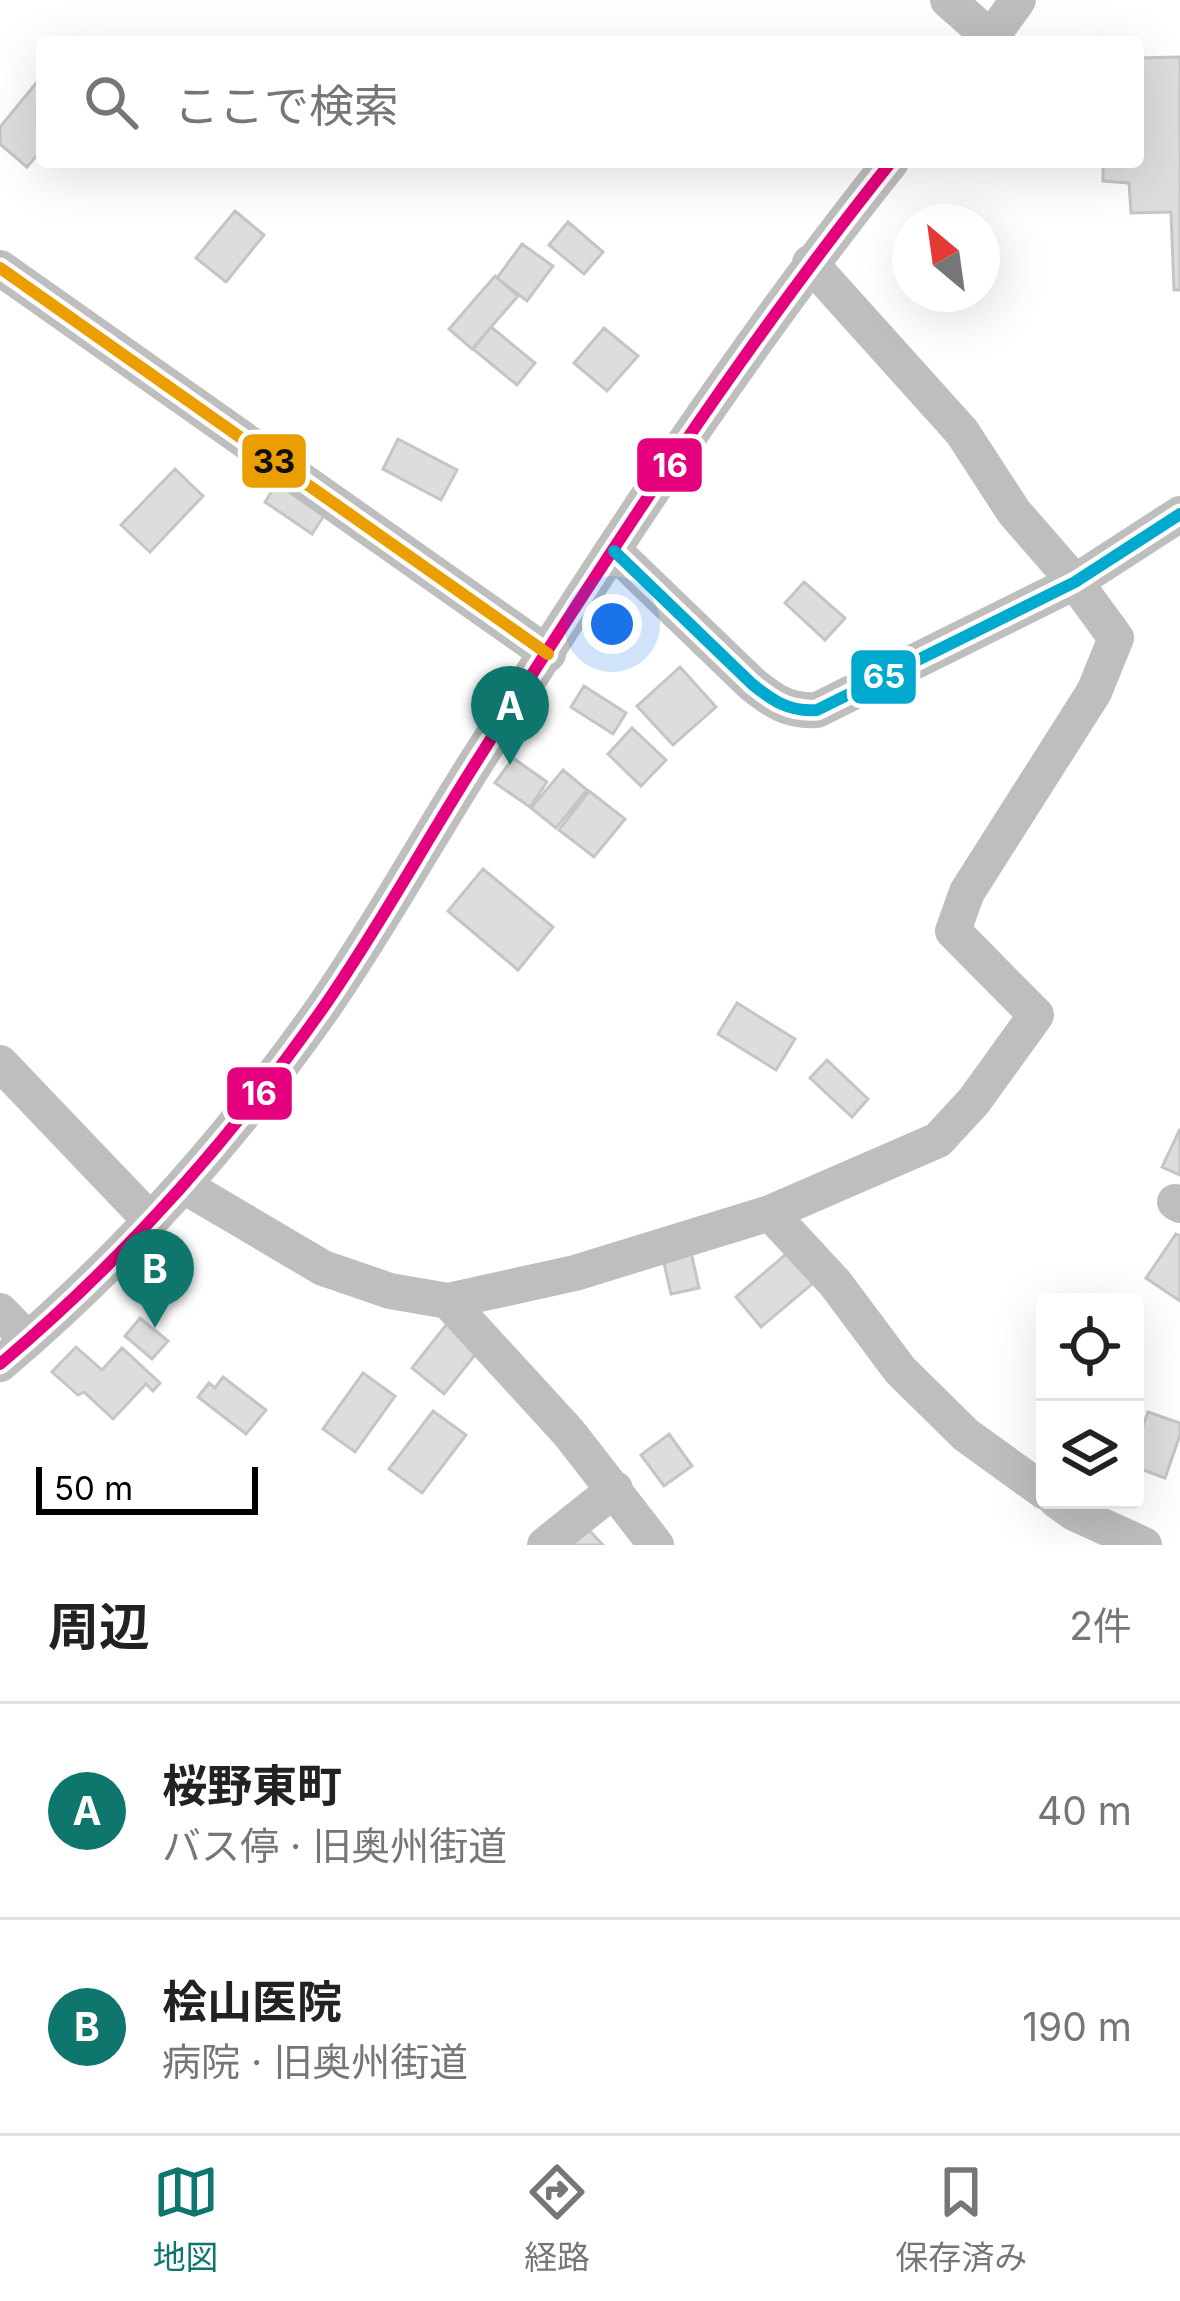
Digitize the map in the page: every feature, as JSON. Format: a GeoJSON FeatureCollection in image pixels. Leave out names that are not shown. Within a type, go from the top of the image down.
{"type":"FeatureCollection","features":[{"type":"Feature","properties":{"kind":"street"},"geometry":{"type":"LineString","coordinates":[[948,0],[985,36]]}},
{"type":"Feature","properties":{"kind":"street"},"geometry":{"type":"LineString","coordinates":[[992,36],[1018,0]]}},
{"type":"Feature","properties":{"kind":"street"},"geometry":{"type":"LineString","coordinates":[[0,1364],[184,1186],[323,1007],[614,551],[811,263],[886,168]]}},
{"type":"Feature","properties":{"kind":"street"},"geometry":{"type":"LineString","coordinates":[[184,1186],[323,1268],[390,1291],[448,1300],[574,1273],[770,1213],[938,1140],[974,1101],[1036,1015],[953,932],[967,892],[1094,692],[1116,638],[1014,512],[962,432],[811,263]]}},
{"type":"Feature","properties":{"kind":"street"},"geometry":{"type":"LineString","coordinates":[[0,268],[548,654]]}},
{"type":"Feature","properties":{"kind":"street"},"geometry":{"type":"LineString","coordinates":[[614,551],[752,684],[773,701],[798,712],[817,710],[1075,582],[1180,514]]}},
{"type":"Feature","properties":{"kind":"street"},"geometry":{"type":"LineString","coordinates":[[0,1064],[150,1220]]}},
{"type":"Feature","properties":{"kind":"street"},"geometry":{"type":"LineString","coordinates":[[770,1213],[835,1283],[900,1370],[966,1435],[1036,1486]]}},
{"type":"Feature","properties":{"kind":"street"},"geometry":{"type":"LineString","coordinates":[[448,1300],[509,1364],[656,1545]]}},
{"type":"Feature","properties":{"kind":"street"},"geometry":{"type":"LineString","coordinates":[[0,1311],[28,1340]]}},
{"type":"Feature","properties":{"kind":"street"},"geometry":{"type":"LineString","coordinates":[[545,1545],[615,1489]]}},
{"type":"Feature","properties":{"kind":"street"},"geometry":{"type":"LineString","coordinates":[[1067,1509],[1144,1545]]}},
{"type":"Feature","properties":{"kind":"building"},"geometry":{"type":"Polygon","coordinates":[[[1180,57],[1180,290],[1174,290],[1171,212],[1131,213],[1129,183],[1103,181],[1103,168],[1144,168],[1144,58],[1180,57]]]}},
{"type":"Feature","properties":{"kind":"building"},"geometry":{"type":"Polygon","coordinates":[[[36,83],[36,156],[27,167],[0,144],[0,127],[36,83]]]}},
{"type":"Feature","properties":{"kind":"building"},"geometry":{"type":"Polygon","coordinates":[[[235,211],[264,235],[226,282],[196,258],[235,211]]]}},
{"type":"Feature","properties":{"kind":"building"},"geometry":{"type":"Polygon","coordinates":[[[568,222],[603,252],[584,274],[549,245],[568,222]]]}},
{"type":"Feature","properties":{"kind":"building"},"geometry":{"type":"Polygon","coordinates":[[[522,244],[553,266],[527,301],[497,278],[522,244]]]}},
{"type":"Feature","properties":{"kind":"building"},"geometry":{"type":"Polygon","coordinates":[[[495,276],[518,296],[472,349],[449,329],[495,276]]]}},
{"type":"Feature","properties":{"kind":"building"},"geometry":{"type":"Polygon","coordinates":[[[491,327],[535,363],[517,385],[473,349],[491,327]]]}},
{"type":"Feature","properties":{"kind":"building"},"geometry":{"type":"Polygon","coordinates":[[[604,328],[638,356],[607,391],[574,363],[604,328]]]}},
{"type":"Feature","properties":{"kind":"building"},"geometry":{"type":"Polygon","coordinates":[[[398,439],[457,470],[441,500],[383,469],[398,439]]]}},
{"type":"Feature","properties":{"kind":"building"},"geometry":{"type":"Polygon","coordinates":[[[175,469],[203,496],[150,552],[121,525],[175,469]]]}},
{"type":"Feature","properties":{"kind":"building"},"geometry":{"type":"Polygon","coordinates":[[[279,480],[327,511],[312,534],[265,502],[279,480]]]}},
{"type":"Feature","properties":{"kind":"building"},"geometry":{"type":"Polygon","coordinates":[[[804,582],[845,618],[825,640],[785,603],[804,582]]]}},
{"type":"Feature","properties":{"kind":"building"},"geometry":{"type":"Polygon","coordinates":[[[680,667],[716,707],[673,745],[637,706],[680,667]]]}},
{"type":"Feature","properties":{"kind":"building"},"geometry":{"type":"Polygon","coordinates":[[[584,686],[626,713],[613,734],[571,707],[584,686]]]}},
{"type":"Feature","properties":{"kind":"building"},"geometry":{"type":"Polygon","coordinates":[[[632,728],[666,760],[641,786],[608,754],[632,728]]]}},
{"type":"Feature","properties":{"kind":"building"},"geometry":{"type":"Polygon","coordinates":[[[513,758],[547,782],[530,807],[495,783],[513,758]]]}},
{"type":"Feature","properties":{"kind":"building"},"geometry":{"type":"Polygon","coordinates":[[[563,770],[587,790],[556,828],[531,808],[563,770]]]}},
{"type":"Feature","properties":{"kind":"building"},"geometry":{"type":"Polygon","coordinates":[[[589,791],[625,819],[594,857],[559,830],[589,791]]]}},
{"type":"Feature","properties":{"kind":"building"},"geometry":{"type":"Polygon","coordinates":[[[483,869],[553,927],[518,970],[448,911],[483,869]]]}},
{"type":"Feature","properties":{"kind":"building"},"geometry":{"type":"Polygon","coordinates":[[[737,1003],[795,1039],[776,1070],[718,1034],[737,1003]]]}},
{"type":"Feature","properties":{"kind":"building"},"geometry":{"type":"Polygon","coordinates":[[[827,1060],[868,1099],[852,1117],[810,1078],[827,1060]]]}},
{"type":"Feature","properties":{"kind":"building"},"geometry":{"type":"Polygon","coordinates":[[[1180,1129],[1180,1175],[1162,1167],[1180,1129]]]}},
{"type":"Feature","properties":{"kind":"building"},"geometry":{"type":"Polygon","coordinates":[[[1176,1234],[1180,1236],[1180,1301],[1146,1278],[1176,1234]]]}},
{"type":"Feature","properties":{"kind":"building"},"geometry":{"type":"Polygon","coordinates":[[[689,1243],[699,1288],[671,1294],[661,1250],[689,1243]]]}},
{"type":"Feature","properties":{"kind":"building"},"geometry":{"type":"Polygon","coordinates":[[[792,1249],[818,1279],[761,1327],[736,1297],[792,1249]]]}},
{"type":"Feature","properties":{"kind":"building"},"geometry":{"type":"Polygon","coordinates":[[[454,1315],[486,1341],[444,1394],[412,1368],[454,1315]]]}},
{"type":"Feature","properties":{"kind":"building"},"geometry":{"type":"Polygon","coordinates":[[[140,1318],[168,1341],[152,1359],[125,1336],[140,1318]]]}},
{"type":"Feature","properties":{"kind":"building"},"geometry":{"type":"Polygon","coordinates":[[[76,1347],[102,1370],[122,1348],[160,1383],[153,1391],[146,1384],[113,1419],[84,1392],[78,1395],[52,1372],[76,1347]]]}},
{"type":"Feature","properties":{"kind":"building"},"geometry":{"type":"Polygon","coordinates":[[[363,1373],[395,1396],[355,1452],[323,1429],[363,1373]]]}},
{"type":"Feature","properties":{"kind":"building"},"geometry":{"type":"Polygon","coordinates":[[[223,1377],[266,1410],[246,1434],[198,1397],[209,1383],[215,1388],[223,1377]]]}},
{"type":"Feature","properties":{"kind":"building"},"geometry":{"type":"Polygon","coordinates":[[[433,1411],[466,1435],[422,1493],[389,1469],[433,1411]]]}},
{"type":"Feature","properties":{"kind":"building"},"geometry":{"type":"Polygon","coordinates":[[[1148,1412],[1180,1423],[1165,1478],[1144,1470],[1148,1412]]]}},
{"type":"Feature","properties":{"kind":"building"},"geometry":{"type":"Polygon","coordinates":[[[669,1434],[692,1466],[664,1486],[641,1455],[669,1434]]]}},
{"type":"Feature","properties":{"kind":"building"},"geometry":{"type":"Polygon","coordinates":[[[588,1529],[603,1545],[571,1545],[588,1529]]]}},
{"type":"Feature","properties":{"kind":"transit line","name":"16"},"geometry":{"type":"LineString","coordinates":[[0,1364],[132,1241],[288,1057],[344,977],[628,526],[782,304],[886,168]]}},
{"type":"Feature","properties":{"kind":"transit line","name":"33"},"geometry":{"type":"LineString","coordinates":[[0,268],[548,654]]}},
{"type":"Feature","properties":{"kind":"transit line","name":"65"},"geometry":{"type":"LineString","coordinates":[[614,551],[752,684],[790,707],[817,710],[1075,582],[1180,514]]}},
{"type":"Feature","properties":{"kind":"place","name":"桜野東町"},"geometry":{"type":"Point","coordinates":[510,765]}},
{"type":"Feature","properties":{"kind":"place","name":"桧山医院"},"geometry":{"type":"Point","coordinates":[155,1328]}}]}
